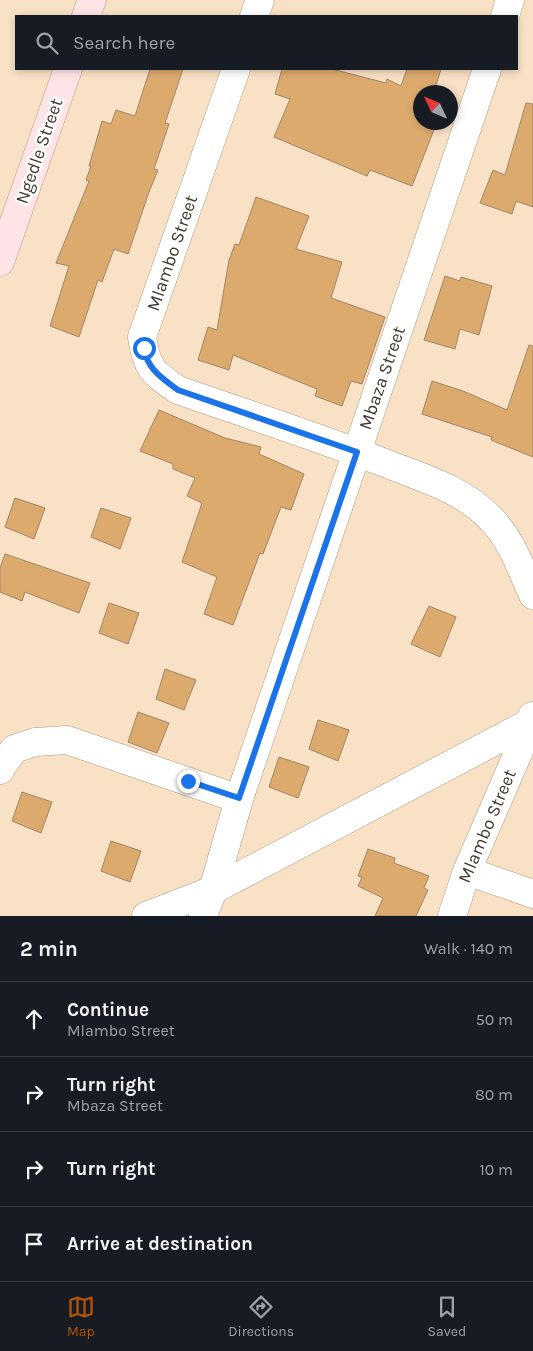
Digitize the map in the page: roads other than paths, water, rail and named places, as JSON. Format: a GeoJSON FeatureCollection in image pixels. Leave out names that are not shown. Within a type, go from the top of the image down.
{"type":"FeatureCollection","features":[{"type":"Feature","properties":{"kind":"street"},"geometry":{"type":"LineString","coordinates":[[86,15],[92,0]]}},
{"type":"Feature","properties":{"kind":"street"},"geometry":{"type":"LineString","coordinates":[[254,15],[260,0]]}},
{"type":"Feature","properties":{"kind":"street"},"geometry":{"type":"LineString","coordinates":[[505,15],[510,0]]}},
{"type":"Feature","properties":{"kind":"street","name":"Ngedle Street"},"geometry":{"type":"LineString","coordinates":[[0,262],[68,70]]}},
{"type":"Feature","properties":{"kind":"street","name":"Mlambo Street"},"geometry":{"type":"LineString","coordinates":[[236,70],[142,337],[146,359],[156,374],[178,390],[357,452],[451,489],[492,519],[515,552],[533,595]]}},
{"type":"Feature","properties":{"kind":"street","name":"Mbaza Street"},"geometry":{"type":"LineString","coordinates":[[204,916],[239,798],[487,70]]}},
{"type":"Feature","properties":{"kind":"street"},"geometry":{"type":"LineString","coordinates":[[146,916],[213,890],[532,717]]}},
{"type":"Feature","properties":{"kind":"street","name":"Mlambo Street"},"geometry":{"type":"LineString","coordinates":[[452,916],[467,871],[532,717]]}},
{"type":"Feature","properties":{"kind":"street"},"geometry":{"type":"LineString","coordinates":[[0,770],[14,749],[35,742],[67,740],[239,798]]}},
{"type":"Feature","properties":{"kind":"street"},"geometry":{"type":"LineString","coordinates":[[467,871],[533,894]]}}]}
